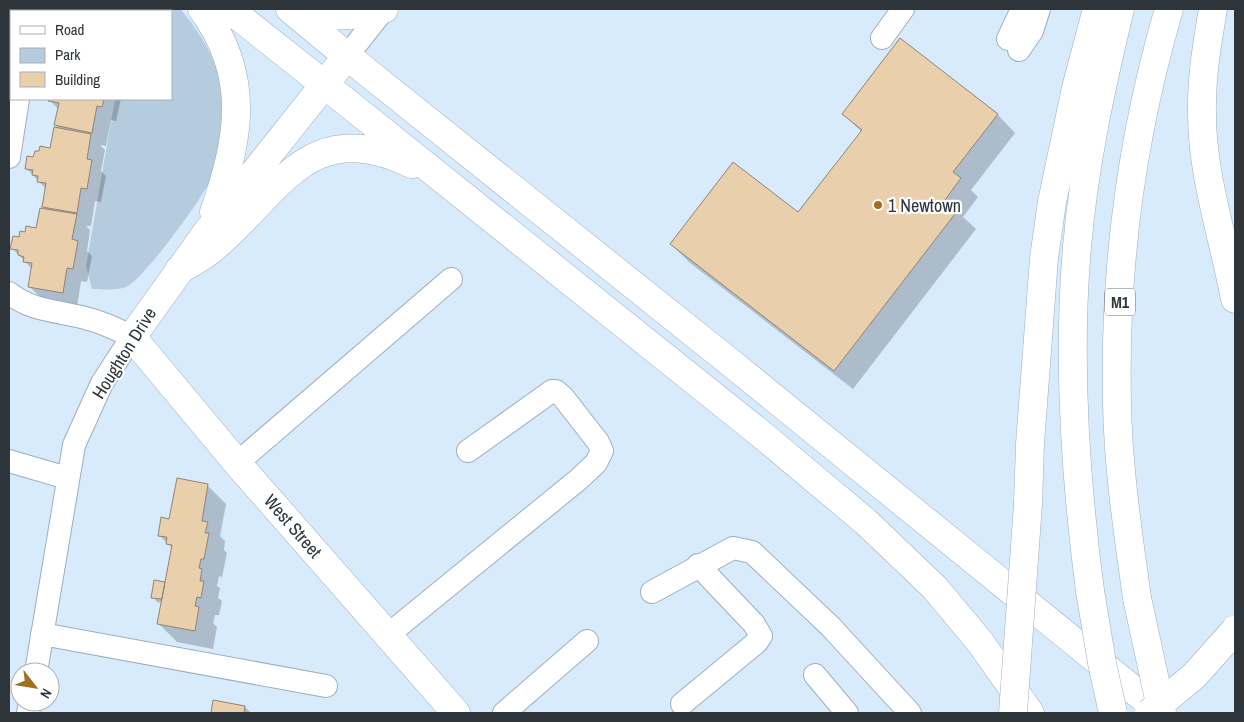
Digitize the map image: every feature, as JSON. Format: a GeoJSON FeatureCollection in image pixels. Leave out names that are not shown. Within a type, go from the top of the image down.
{"type":"FeatureCollection","features":[{"type":"Feature","properties":{"kind":"main road"},"geometry":{"type":"LineString","coordinates":[[202,9],[227,56],[237,98],[237,126],[233,153],[207,232]]}},
{"type":"Feature","properties":{"kind":"main road"},"geometry":{"type":"LineString","coordinates":[[229,9],[761,434],[866,522],[935,588],[980,642],[1030,713]]}},
{"type":"Feature","properties":{"kind":"main road"},"geometry":{"type":"LineString","coordinates":[[290,9],[731,363],[1162,713]]}},
{"type":"Feature","properties":{"kind":"main road"},"geometry":{"type":"LineString","coordinates":[[306,9],[321,14],[343,16],[384,9]]}},
{"type":"Feature","properties":{"kind":"main road"},"geometry":{"type":"LineString","coordinates":[[1013,713],[1044,258],[1052,202],[1076,88],[1097,9]]}},
{"type":"Feature","properties":{"kind":"main road"},"geometry":{"type":"LineString","coordinates":[[1114,713],[1102,663],[1090,591],[1080,511],[1072,382],[1074,286],[1085,179],[1100,94],[1120,9]]}},
{"type":"Feature","properties":{"kind":"main road","name":"M1"},"geometry":{"type":"LineString","coordinates":[[1162,713],[1137,598],[1122,493],[1117,403],[1117,356],[1124,246],[1138,137],[1155,56],[1169,9]]}},
{"type":"Feature","properties":{"kind":"main road"},"geometry":{"type":"LineString","coordinates":[[1213,9],[1205,57],[1202,116],[1208,170],[1235,299]]}},
{"type":"Feature","properties":{"kind":"main road","name":"Houghton Drive"},"geometry":{"type":"LineString","coordinates":[[132,337],[207,232],[348,56]]}},
{"type":"Feature","properties":{"kind":"main road"},"geometry":{"type":"LineString","coordinates":[[179,270],[211,250],[294,168],[325,153],[348,149],[373,151],[407,162],[440,178]]}},
{"type":"Feature","properties":{"kind":"main road","name":"West Street"},"geometry":{"type":"LineString","coordinates":[[132,337],[237,463],[389,634],[456,713]]}},
{"type":"Feature","properties":{"kind":"main road"},"geometry":{"type":"LineString","coordinates":[[1149,713],[1194,676],[1235,630]]}},
{"type":"Feature","properties":{"kind":"street"},"geometry":{"type":"LineString","coordinates":[[348,56],[384,9]]}},
{"type":"Feature","properties":{"kind":"street"},"geometry":{"type":"LineString","coordinates":[[882,38],[903,9]]}},
{"type":"Feature","properties":{"kind":"street"},"geometry":{"type":"LineString","coordinates":[[1022,9],[1014,44],[1032,31],[1039,9]]}},
{"type":"Feature","properties":{"kind":"street"},"geometry":{"type":"LineString","coordinates":[[9,157],[18,100]]}},
{"type":"Feature","properties":{"kind":"street"},"geometry":{"type":"LineString","coordinates":[[237,463],[451,279]]}},
{"type":"Feature","properties":{"kind":"street"},"geometry":{"type":"LineString","coordinates":[[9,293],[30,306],[87,318],[108,325],[132,337]]}},
{"type":"Feature","properties":{"kind":"street","name":"Houghton Drive"},"geometry":{"type":"LineString","coordinates":[[38,662],[74,445],[84,419],[102,383],[132,337]]}},
{"type":"Feature","properties":{"kind":"street"},"geometry":{"type":"LineString","coordinates":[[389,634],[579,479],[596,463],[602,451],[598,442],[563,397],[552,390],[468,450]]}},
{"type":"Feature","properties":{"kind":"street"},"geometry":{"type":"LineString","coordinates":[[9,461],[67,478]]}},
{"type":"Feature","properties":{"kind":"street"},"geometry":{"type":"LineString","coordinates":[[652,592],[698,565],[733,548],[752,552],[831,626],[910,713]]}},
{"type":"Feature","properties":{"kind":"street"},"geometry":{"type":"LineString","coordinates":[[682,704],[757,642],[761,636],[754,624],[698,565]]}},
{"type":"Feature","properties":{"kind":"street"},"geometry":{"type":"LineString","coordinates":[[42,634],[326,686]]}},
{"type":"Feature","properties":{"kind":"street"},"geometry":{"type":"LineString","coordinates":[[504,713],[587,641]]}},
{"type":"Feature","properties":{"kind":"street"},"geometry":{"type":"LineString","coordinates":[[815,675],[847,713]]}},
{"type":"Feature","properties":{"kind":"green space"},"geometry":{"type":"Polygon","coordinates":[[[180,9],[201,37],[213,59],[218,71],[225,102],[220,149],[211,179],[205,189],[172,238],[145,270],[126,287],[109,290],[92,289],[86,266],[115,100],[172,100],[172,10],[90,10],[180,9]]]}},
{"type":"Feature","properties":{"kind":"building"},"geometry":{"type":"Polygon","coordinates":[[[69,9],[70,10],[22,10],[69,9]]]}},
{"type":"Feature","properties":{"kind":"building","name":"1 Newtown"},"geometry":{"type":"Polygon","coordinates":[[[900,38],[998,114],[953,172],[961,178],[945,200],[958,210],[834,371],[670,244],[733,162],[798,212],[862,130],[842,114],[900,38]]]}},
{"type":"Feature","properties":{"kind":"building"},"geometry":{"type":"Polygon","coordinates":[[[104,100],[102,107],[97,106],[92,133],[54,125],[59,103],[48,101],[104,100]]]}},
{"type":"Feature","properties":{"kind":"building"},"geometry":{"type":"Polygon","coordinates":[[[54,127],[91,134],[87,159],[92,160],[87,189],[81,188],[77,213],[42,207],[46,183],[37,182],[38,176],[32,175],[33,170],[25,169],[27,156],[33,157],[35,151],[39,151],[40,146],[50,148],[54,127]]]}},
{"type":"Feature","properties":{"kind":"building"},"geometry":{"type":"Polygon","coordinates":[[[40,208],[77,214],[72,239],[78,241],[73,269],[67,268],[63,293],[28,287],[32,263],[23,262],[24,257],[18,255],[18,250],[10,249],[13,236],[19,237],[20,231],[25,232],[26,226],[36,228],[40,208]]]}},
{"type":"Feature","properties":{"kind":"building"},"geometry":{"type":"Polygon","coordinates":[[[177,478],[208,484],[202,521],[208,522],[205,533],[209,533],[204,559],[201,559],[199,568],[202,569],[200,581],[204,581],[201,598],[197,597],[195,606],[199,607],[195,631],[157,624],[172,545],[166,544],[167,537],[158,536],[161,517],[169,519],[177,478]]]}},
{"type":"Feature","properties":{"kind":"building"},"geometry":{"type":"Polygon","coordinates":[[[154,580],[165,582],[162,599],[151,598],[154,580]]]}},
{"type":"Feature","properties":{"kind":"building"},"geometry":{"type":"Polygon","coordinates":[[[213,700],[245,706],[244,713],[211,713],[213,700]]]}},
{"type":"Feature","properties":{"kind":"place","name":"1 Newtown"},"geometry":{"type":"Point","coordinates":[878,205]}}]}
